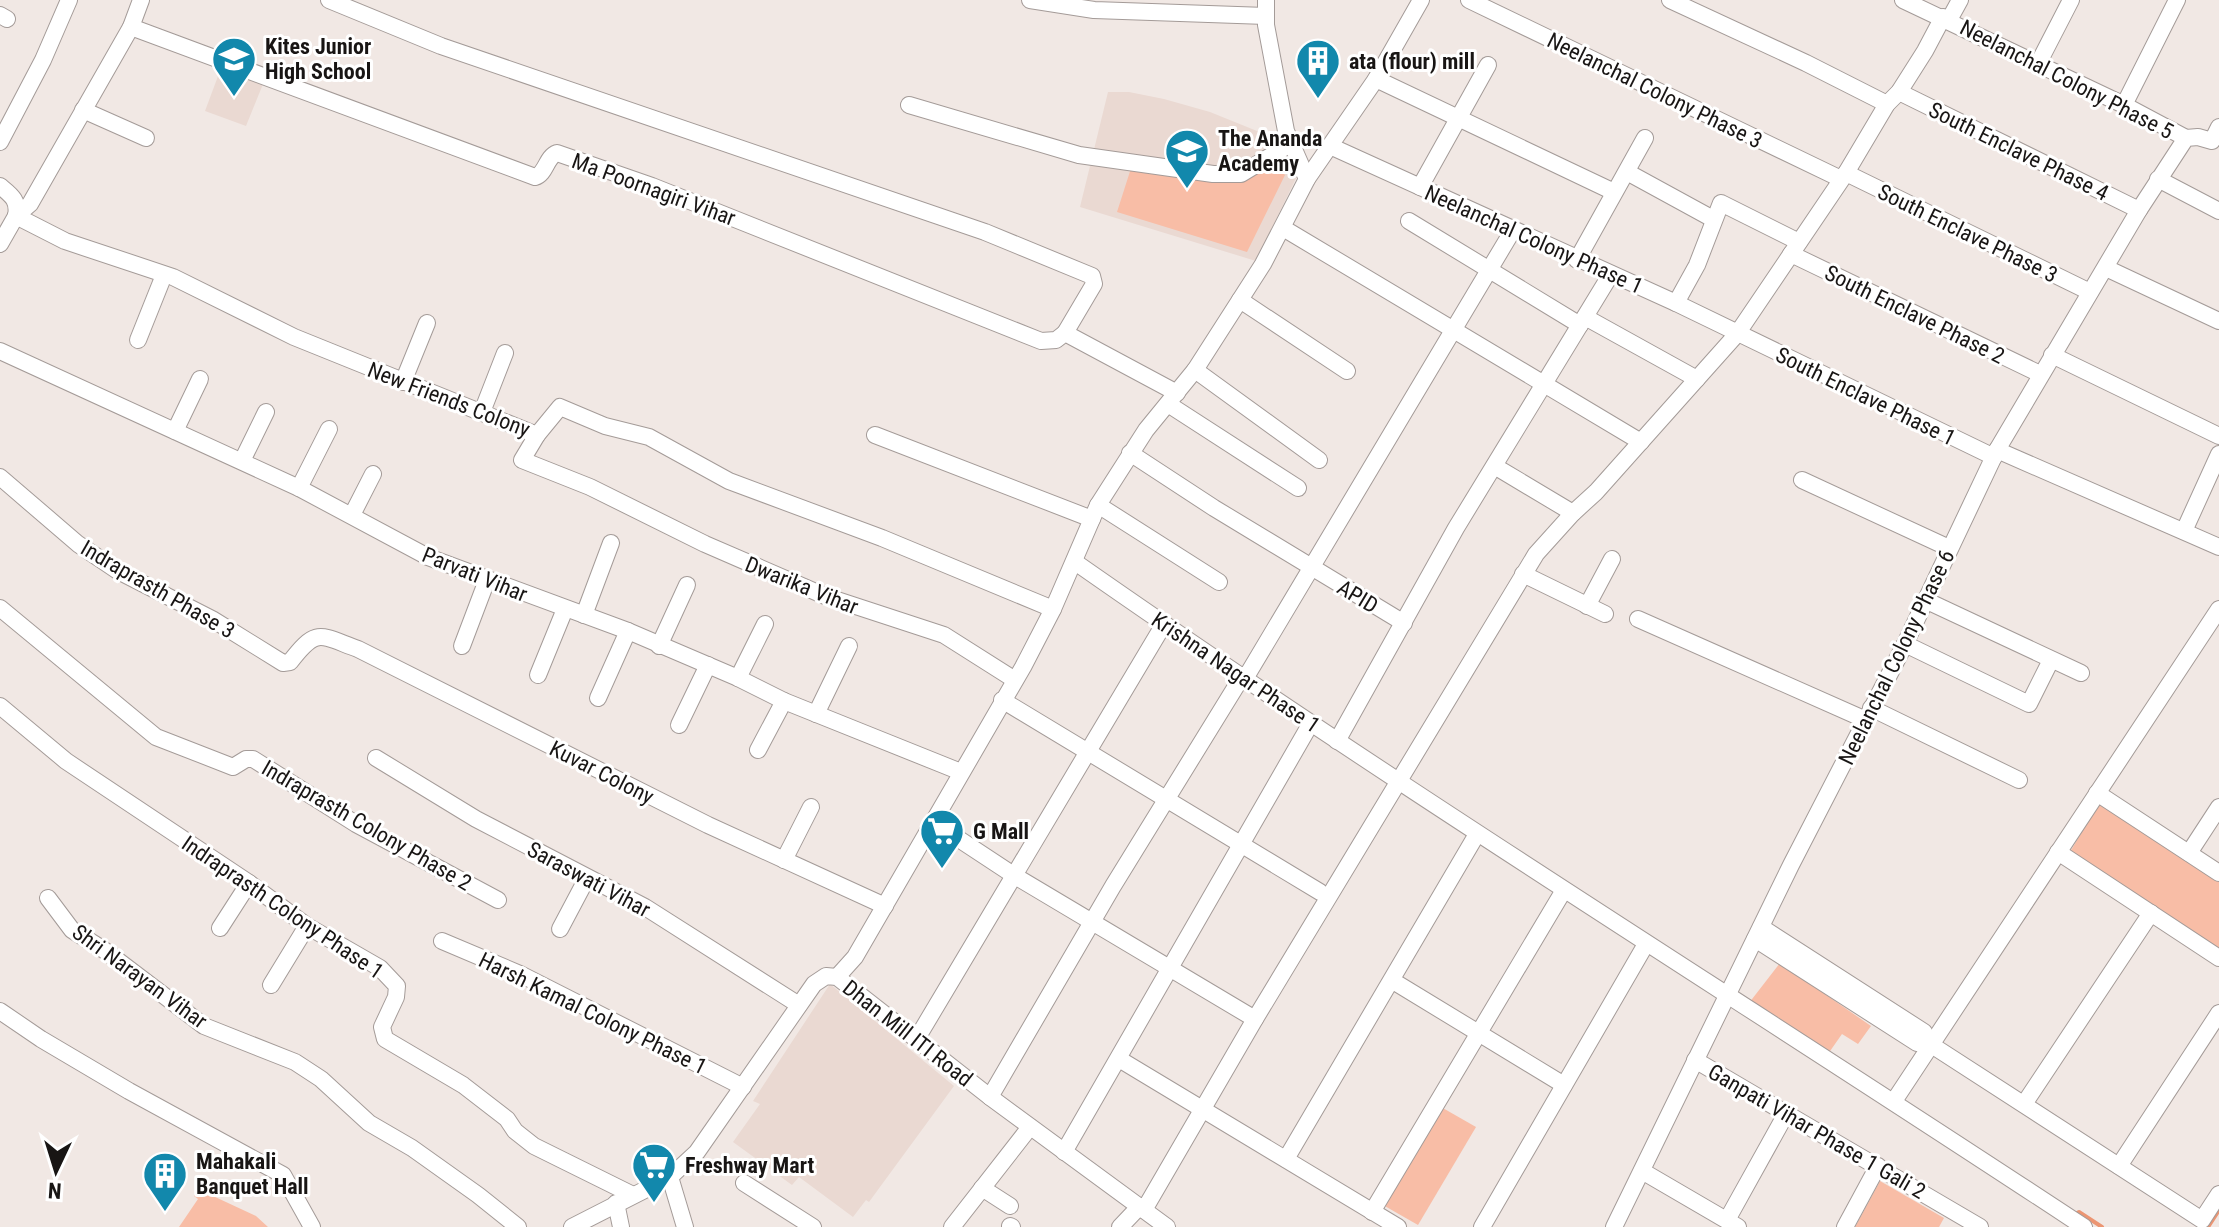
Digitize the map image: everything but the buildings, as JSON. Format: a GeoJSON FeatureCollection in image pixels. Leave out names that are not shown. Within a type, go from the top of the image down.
{"type":"FeatureCollection","features":[{"type":"Feature","properties":{"kind":"street"},"geometry":{"type":"LineString","coordinates":[[0,142],[43,60],[69,0]]}},
{"type":"Feature","properties":{"kind":"street"},"geometry":{"type":"LineString","coordinates":[[16,216],[30,204],[131,27],[141,0]]}},
{"type":"Feature","properties":{"kind":"street"},"geometry":{"type":"LineString","coordinates":[[329,0],[441,46],[985,232],[1092,276],[1094,284],[1065,333],[1172,398],[1298,488]]}},
{"type":"Feature","properties":{"kind":"street"},"geometry":{"type":"LineString","coordinates":[[1030,0],[1094,10],[1266,8],[1286,131],[1307,179]]}},
{"type":"Feature","properties":{"kind":"street"},"geometry":{"type":"LineString","coordinates":[[837,977],[855,957],[1015,680],[1053,609],[1095,512],[1130,453],[1195,370],[1240,300],[1283,228],[1307,179],[1376,79],[1421,0]]}},
{"type":"Feature","properties":{"kind":"street","name":"Neelanchal Colony Phase 3"},"geometry":{"type":"LineString","coordinates":[[1469,0],[1844,176]]}},
{"type":"Feature","properties":{"kind":"street"},"geometry":{"type":"LineString","coordinates":[[1670,0],[1887,104]]}},
{"type":"Feature","properties":{"kind":"street","name":"Neelanchal Colony Phase 5"},"geometry":{"type":"LineString","coordinates":[[1903,0],[1946,18],[2186,138]]}},
{"type":"Feature","properties":{"kind":"street"},"geometry":{"type":"LineString","coordinates":[[1120,1227],[1142,1208],[1536,554],[1596,492],[1737,334],[1844,176],[1887,104],[1899,92],[1960,0]]}},
{"type":"Feature","properties":{"kind":"street"},"geometry":{"type":"LineString","coordinates":[[2038,64],[2071,0]]}},
{"type":"Feature","properties":{"kind":"street"},"geometry":{"type":"LineString","coordinates":[[2124,105],[2177,0]]}},
{"type":"Feature","properties":{"kind":"street","name":"Ma Poornagiri Vihar"},"geometry":{"type":"LineString","coordinates":[[131,27],[535,177],[542,174],[552,155],[557,153],[652,186],[1041,341],[1056,340],[1065,333]]}},
{"type":"Feature","properties":{"kind":"street"},"geometry":{"type":"LineString","coordinates":[[1420,187],[1488,65]]}},
{"type":"Feature","properties":{"kind":"street"},"geometry":{"type":"LineString","coordinates":[[1376,79],[1614,192]]}},
{"type":"Feature","properties":{"kind":"street","name":"South Enclave Phase 4"},"geometry":{"type":"LineString","coordinates":[[1899,92],[2139,210]]}},
{"type":"Feature","properties":{"kind":"street"},"geometry":{"type":"LineString","coordinates":[[909,105],[1079,155],[1213,174],[1241,174],[1292,143]]}},
{"type":"Feature","properties":{"kind":"street"},"geometry":{"type":"LineString","coordinates":[[83,110],[146,138]]}},
{"type":"Feature","properties":{"kind":"street"},"geometry":{"type":"LineString","coordinates":[[2186,138],[2217,137]]}},
{"type":"Feature","properties":{"kind":"street"},"geometry":{"type":"LineString","coordinates":[[1577,260],[1645,138]]}},
{"type":"Feature","properties":{"kind":"street","name":"Neelanchal Colony Phase 6"},"geometry":{"type":"LineString","coordinates":[[1614,1227],[1727,994],[1905,644],[1996,454],[2040,374],[2186,138]]}},
{"type":"Feature","properties":{"kind":"street","name":"Neelanchal Colony Phase 1"},"geometry":{"type":"LineString","coordinates":[[1330,146],[1676,303],[1737,334]]}},
{"type":"Feature","properties":{"kind":"street"},"geometry":{"type":"LineString","coordinates":[[1627,172],[1713,219],[1697,265],[1676,303]]}},
{"type":"Feature","properties":{"kind":"street","name":"South Enclave Phase 3"},"geometry":{"type":"LineString","coordinates":[[1844,176],[2090,292]]}},
{"type":"Feature","properties":{"kind":"street"},"geometry":{"type":"LineString","coordinates":[[2158,179],[2219,211]]}},
{"type":"Feature","properties":{"kind":"street"},"geometry":{"type":"LineString","coordinates":[[0,186],[14,198],[18,207],[0,244]]}},
{"type":"Feature","properties":{"kind":"street","name":"South Enclave Phase 2"},"geometry":{"type":"LineString","coordinates":[[1713,219],[1721,203],[1795,248],[2040,374]]}},
{"type":"Feature","properties":{"kind":"street","name":"New Friends Colony"},"geometry":{"type":"LineString","coordinates":[[16,216],[65,241],[164,275],[294,337],[537,435],[560,407],[605,426],[649,437],[729,481],[962,569],[1053,609]]}},
{"type":"Feature","properties":{"kind":"street"},"geometry":{"type":"LineString","coordinates":[[1409,221],[1582,321],[1697,379]]}},
{"type":"Feature","properties":{"kind":"street"},"geometry":{"type":"LineString","coordinates":[[1283,228],[1641,442]]}},
{"type":"Feature","properties":{"kind":"street"},"geometry":{"type":"LineString","coordinates":[[990,1097],[1166,799],[1312,568],[1513,230]]}},
{"type":"Feature","properties":{"kind":"street"},"geometry":{"type":"LineString","coordinates":[[2106,268],[2219,321]]}},
{"type":"Feature","properties":{"kind":"street"},"geometry":{"type":"LineString","coordinates":[[1337,741],[1456,528],[1611,274]]}},
{"type":"Feature","properties":{"kind":"street"},"geometry":{"type":"LineString","coordinates":[[138,340],[164,275]]}},
{"type":"Feature","properties":{"kind":"street"},"geometry":{"type":"LineString","coordinates":[[1240,300],[1347,371]]}},
{"type":"Feature","properties":{"kind":"street"},"geometry":{"type":"LineString","coordinates":[[403,382],[427,323]]}},
{"type":"Feature","properties":{"kind":"street","name":"South Enclave Phase 1"},"geometry":{"type":"LineString","coordinates":[[1737,334],[1996,454],[2219,547]]}},
{"type":"Feature","properties":{"kind":"street","name":"Parvati Vihar"},"geometry":{"type":"LineString","coordinates":[[0,351],[299,488],[428,557],[628,631],[784,701],[961,772]]}},
{"type":"Feature","properties":{"kind":"street"},"geometry":{"type":"LineString","coordinates":[[482,412],[505,353]]}},
{"type":"Feature","properties":{"kind":"street"},"geometry":{"type":"LineString","coordinates":[[2052,355],[2219,436]]}},
{"type":"Feature","properties":{"kind":"street"},"geometry":{"type":"LineString","coordinates":[[1195,370],[1319,460]]}},
{"type":"Feature","properties":{"kind":"street"},"geometry":{"type":"LineString","coordinates":[[175,431],[200,379]]}},
{"type":"Feature","properties":{"kind":"street"},"geometry":{"type":"LineString","coordinates":[[242,461],[266,412]]}},
{"type":"Feature","properties":{"kind":"street"},"geometry":{"type":"LineString","coordinates":[[299,488],[329,429]]}},
{"type":"Feature","properties":{"kind":"street","name":"Dwarika Vihar"},"geometry":{"type":"LineString","coordinates":[[537,435],[522,460],[590,487],[677,531],[825,596],[944,635],[1015,680]]}},
{"type":"Feature","properties":{"kind":"street"},"geometry":{"type":"LineString","coordinates":[[875,435],[1095,512],[1219,582]]}},
{"type":"Feature","properties":{"kind":"street","name":"APID"},"geometry":{"type":"LineString","coordinates":[[1130,453],[1404,623]]}},
{"type":"Feature","properties":{"kind":"street"},"geometry":{"type":"LineString","coordinates":[[2184,531],[2219,454]]}},
{"type":"Feature","properties":{"kind":"street"},"geometry":{"type":"LineString","coordinates":[[1496,467],[1573,513]]}},
{"type":"Feature","properties":{"kind":"street"},"geometry":{"type":"LineString","coordinates":[[352,515],[373,474]]}},
{"type":"Feature","properties":{"kind":"street","name":"Indraprasth Phase 3"},"geometry":{"type":"LineString","coordinates":[[0,477],[88,551],[118,571],[212,619],[283,663],[290,662],[303,644],[321,636]]}},
{"type":"Feature","properties":{"kind":"street"},"geometry":{"type":"LineString","coordinates":[[1802,480],[1949,548]]}},
{"type":"Feature","properties":{"kind":"street"},"geometry":{"type":"LineString","coordinates":[[584,615],[611,543]]}},
{"type":"Feature","properties":{"kind":"street"},"geometry":{"type":"LineString","coordinates":[[1587,606],[1612,559]]}},
{"type":"Feature","properties":{"kind":"street","name":"Krishna Nagar Phase 1"},"geometry":{"type":"LineString","coordinates":[[1075,562],[1477,834],[1894,1101],[2084,1227]]}},
{"type":"Feature","properties":{"kind":"street"},"geometry":{"type":"LineString","coordinates":[[1523,574],[1605,614]]}},
{"type":"Feature","properties":{"kind":"street"},"geometry":{"type":"LineString","coordinates":[[462,646],[487,580]]}},
{"type":"Feature","properties":{"kind":"street"},"geometry":{"type":"LineString","coordinates":[[659,646],[687,585]]}},
{"type":"Feature","properties":{"kind":"street"},"geometry":{"type":"LineString","coordinates":[[1925,600],[2081,673]]}},
{"type":"Feature","properties":{"kind":"street","name":"Indraprasth Colony Phase 2"},"geometry":{"type":"LineString","coordinates":[[0,608],[156,737],[233,767],[246,759],[253,759],[356,824],[498,900]]}},
{"type":"Feature","properties":{"kind":"street"},"geometry":{"type":"LineString","coordinates":[[538,675],[565,609]]}},
{"type":"Feature","properties":{"kind":"street"},"geometry":{"type":"LineString","coordinates":[[1894,1101],[2219,609]]}},
{"type":"Feature","properties":{"kind":"street"},"geometry":{"type":"LineString","coordinates":[[1638,619],[2019,780]]}},
{"type":"Feature","properties":{"kind":"street"},"geometry":{"type":"LineString","coordinates":[[738,678],[765,624]]}},
{"type":"Feature","properties":{"kind":"street"},"geometry":{"type":"LineString","coordinates":[[916,1040],[1164,624]]}},
{"type":"Feature","properties":{"kind":"street"},"geometry":{"type":"LineString","coordinates":[[598,698],[628,631]]}},
{"type":"Feature","properties":{"kind":"street","name":"Kuvar Colony"},"geometry":{"type":"LineString","coordinates":[[321,636],[358,649],[708,825],[885,906]]}},
{"type":"Feature","properties":{"kind":"street"},"geometry":{"type":"LineString","coordinates":[[1905,644],[2029,704],[2051,660]]}},
{"type":"Feature","properties":{"kind":"street"},"geometry":{"type":"LineString","coordinates":[[816,714],[849,646]]}},
{"type":"Feature","properties":{"kind":"street"},"geometry":{"type":"LineString","coordinates":[[679,725],[708,665]]}},
{"type":"Feature","properties":{"kind":"street"},"geometry":{"type":"LineString","coordinates":[[1002,700],[1320,892]]}},
{"type":"Feature","properties":{"kind":"street"},"geometry":{"type":"LineString","coordinates":[[758,750],[784,701]]}},
{"type":"Feature","properties":{"kind":"street","name":"Indraprasth Colony Phase 1"},"geometry":{"type":"LineString","coordinates":[[0,706],[66,761],[249,883],[307,926],[380,968],[397,986],[396,997],[382,1027],[385,1039],[463,1085],[507,1119],[515,1131],[534,1146],[633,1195]]}},
{"type":"Feature","properties":{"kind":"street"},"geometry":{"type":"LineString","coordinates":[[1064,1152],[1311,723]]}},
{"type":"Feature","properties":{"kind":"street","name":"Saraswati Vihar"},"geometry":{"type":"LineString","coordinates":[[376,758],[476,819],[645,907],[799,1005]]}},
{"type":"Feature","properties":{"kind":"street"},"geometry":{"type":"LineString","coordinates":[[2097,793],[2219,873]]}},
{"type":"Feature","properties":{"kind":"street"},"geometry":{"type":"LineString","coordinates":[[784,860],[811,807]]}},
{"type":"Feature","properties":{"kind":"street"},"geometry":{"type":"LineString","coordinates":[[2189,853],[2219,807]]}},
{"type":"Feature","properties":{"kind":"street"},"geometry":{"type":"LineString","coordinates":[[933,822],[1015,876],[1255,1019]]}},
{"type":"Feature","properties":{"kind":"street"},"geometry":{"type":"LineString","coordinates":[[1286,1159],[1477,834]]}},
{"type":"Feature","properties":{"kind":"street"},"geometry":{"type":"LineString","coordinates":[[2058,852],[2219,958]]}},
{"type":"Feature","properties":{"kind":"street"},"geometry":{"type":"LineString","coordinates":[[560,929],[587,878]]}},
{"type":"Feature","properties":{"kind":"street"},"geometry":{"type":"LineString","coordinates":[[220,928],[249,883]]}},
{"type":"Feature","properties":{"kind":"street"},"geometry":{"type":"LineString","coordinates":[[1372,1212],[1564,890]]}},
{"type":"Feature","properties":{"kind":"street","name":"Shri Narayan Vihar"},"geometry":{"type":"LineString","coordinates":[[48,898],[72,930],[104,950],[204,1026],[295,1062],[321,1079],[369,1123],[412,1148],[518,1227]]}},
{"type":"Feature","properties":{"kind":"street"},"geometry":{"type":"LineString","coordinates":[[2024,1104],[2151,913]]}},
{"type":"Feature","properties":{"kind":"street"},"geometry":{"type":"LineString","coordinates":[[271,985],[307,926]]}},
{"type":"Feature","properties":{"kind":"street"},"geometry":{"type":"LineString","coordinates":[[1758,933],[1917,1043],[1930,1044],[2119,1166],[2199,1223],[2219,1194]]}},
{"type":"Feature","properties":{"kind":"street","name":"Harsh Kamal Colony Phase 1"},"geometry":{"type":"LineString","coordinates":[[442,941],[520,974],[743,1087]]}},
{"type":"Feature","properties":{"kind":"street"},"geometry":{"type":"LineString","coordinates":[[1482,1227],[1646,944]]}},
{"type":"Feature","properties":{"kind":"street","name":"Dhan Mill ITI Road"},"geometry":{"type":"LineString","coordinates":[[572,1227],[670,1177],[697,1152],[814,984],[826,976],[837,977],[990,1097],[1167,1227]]}},
{"type":"Feature","properties":{"kind":"street"},"geometry":{"type":"LineString","coordinates":[[1393,981],[1564,1085]]}},
{"type":"Feature","properties":{"kind":"street"},"geometry":{"type":"LineString","coordinates":[[0,1011],[129,1091],[283,1175],[312,1227]]}},
{"type":"Feature","properties":{"kind":"street"},"geometry":{"type":"LineString","coordinates":[[2119,1166],[2219,1013]]}},
{"type":"Feature","properties":{"kind":"street"},"geometry":{"type":"LineString","coordinates":[[1119,1059],[1398,1227]]}},
{"type":"Feature","properties":{"kind":"street","name":"Ganpati Vihar Phase 1 Gali 2"},"geometry":{"type":"LineString","coordinates":[[1695,1060],[1878,1166],[1953,1220],[1980,1227]]}},
{"type":"Feature","properties":{"kind":"street"},"geometry":{"type":"LineString","coordinates":[[1642,1171],[1732,1224],[1787,1112]]}},
{"type":"Feature","properties":{"kind":"street"},"geometry":{"type":"LineString","coordinates":[[952,1227],[1030,1127]]}},
{"type":"Feature","properties":{"kind":"street"},"geometry":{"type":"LineString","coordinates":[[1845,1227],[1878,1166]]}},
{"type":"Feature","properties":{"kind":"street"},"geometry":{"type":"LineString","coordinates":[[670,1177],[685,1227]]}},
{"type":"Feature","properties":{"kind":"street"},"geometry":{"type":"LineString","coordinates":[[744,1183],[813,1227]]}},
{"type":"Feature","properties":{"kind":"street"},"geometry":{"type":"LineString","coordinates":[[982,1188],[1010,1206]]}},
{"type":"Feature","properties":{"kind":"street"},"geometry":{"type":"LineString","coordinates":[[616,1203],[621,1227]]}},
{"type":"Feature","properties":{"kind":"shaded area","name":"Kites Junior High School"},"geometry":{"type":"Polygon","coordinates":[[[221,68],[263,84],[246,126],[205,111],[221,68]]]}},
{"type":"Feature","properties":{"kind":"shaded area","name":"The Ananda Academy"},"geometry":{"type":"Polygon","coordinates":[[[1108,92],[1129,92],[1164,99],[1210,112],[1257,131],[1280,133],[1284,157],[1290,157],[1298,174],[1256,261],[1080,207],[1108,92]]]}},
{"type":"Feature","properties":{"kind":"shaded area"},"geometry":{"type":"Polygon","coordinates":[[[1133,162],[1223,181],[1273,163],[1285,175],[1247,252],[1117,212],[1133,162]]]}},
{"type":"Feature","properties":{"kind":"shaded area"},"geometry":{"type":"Polygon","coordinates":[[[2099,803],[2219,882],[2219,949],[2070,852],[2099,803]]]}},
{"type":"Feature","properties":{"kind":"shaded area"},"geometry":{"type":"Polygon","coordinates":[[[1780,963],[1871,1026],[1858,1044],[1842,1034],[1828,1054],[1749,1003],[1780,963]]]}},
{"type":"Feature","properties":{"kind":"shaded area"},"geometry":{"type":"Polygon","coordinates":[[[830,984],[954,1086],[869,1202],[866,1200],[853,1217],[799,1177],[792,1185],[733,1142],[760,1104],[753,1101],[830,984]]]}},
{"type":"Feature","properties":{"kind":"shaded area"},"geometry":{"type":"Polygon","coordinates":[[[1441,1107],[1476,1127],[1418,1225],[1383,1205],[1441,1107]]]}},
{"type":"Feature","properties":{"kind":"shaded area"},"geometry":{"type":"Polygon","coordinates":[[[1880,1181],[1944,1218],[1939,1227],[1855,1227],[1880,1181]]]}},
{"type":"Feature","properties":{"kind":"shaded area"},"geometry":{"type":"Polygon","coordinates":[[[198,1189],[256,1216],[268,1227],[179,1227],[198,1199],[194,1196],[198,1189]]]}},
{"type":"Feature","properties":{"kind":"waterway"},"geometry":{"type":"LineString","coordinates":[[2208,1227],[2219,1210]]}},
{"type":"Feature","properties":{"kind":"waterway"},"geometry":{"type":"LineString","coordinates":[[2075,1214],[2079,1212],[2102,1227]]}},
{"type":"Feature","properties":{"kind":"place","name":"Kites Junior High School"},"geometry":{"type":"Point","coordinates":[234,98]}},
{"type":"Feature","properties":{"kind":"place","name":"ata (flour) mill"},"geometry":{"type":"Point","coordinates":[1318,100]}},
{"type":"Feature","properties":{"kind":"place","name":"The Ananda Academy"},"geometry":{"type":"Point","coordinates":[1187,190]}},
{"type":"Feature","properties":{"kind":"place","name":"G Mall"},"geometry":{"type":"Point","coordinates":[942,870]}},
{"type":"Feature","properties":{"kind":"place","name":"Freshway Mart"},"geometry":{"type":"Point","coordinates":[654,1204]}},
{"type":"Feature","properties":{"kind":"place","name":"Mahakali Banquet Hall"},"geometry":{"type":"Point","coordinates":[165,1213]}}]}
